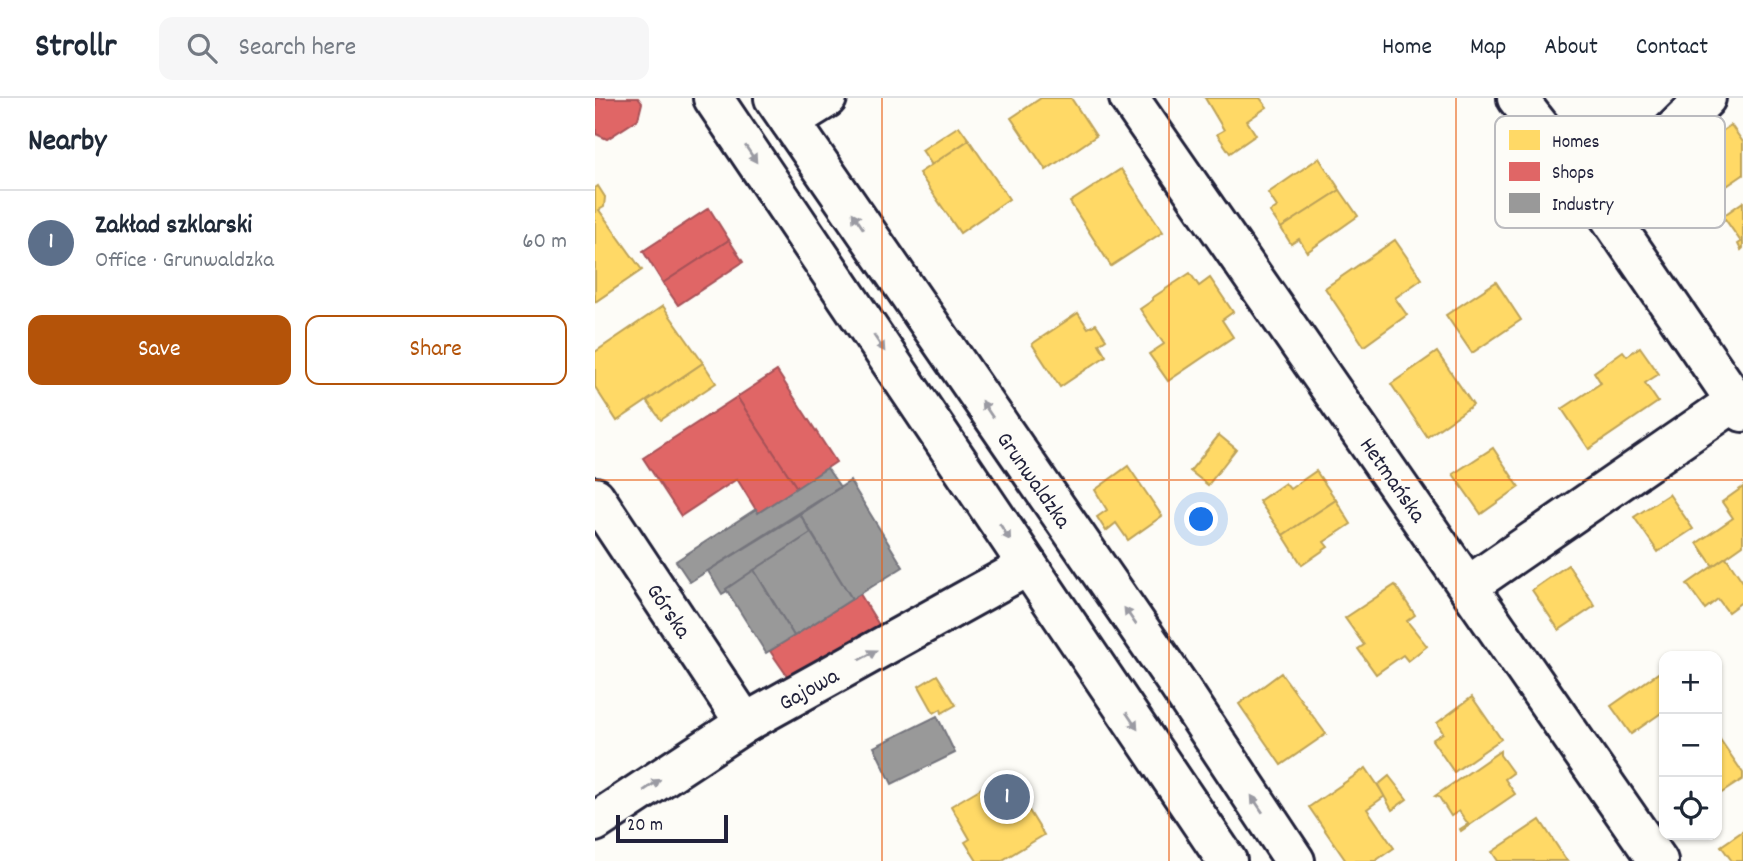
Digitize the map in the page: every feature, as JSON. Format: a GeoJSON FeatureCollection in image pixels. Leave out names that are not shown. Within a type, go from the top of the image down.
{"type":"FeatureCollection","features":[{"type":"Feature","properties":{"kind":"street"},"geometry":{"type":"LineString","coordinates":[[713,98],[1227,861]]}},
{"type":"Feature","properties":{"kind":"street"},"geometry":{"type":"LineString","coordinates":[[782,109],[827,98]]}},
{"type":"Feature","properties":{"kind":"street","name":"Hetmańska"},"geometry":{"type":"LineString","coordinates":[[1129,98],[1658,861]]}},
{"type":"Feature","properties":{"kind":"street"},"geometry":{"type":"LineString","coordinates":[[1517,98],[1531,116]]}},
{"type":"Feature","properties":{"kind":"street"},"geometry":{"type":"LineString","coordinates":[[1688,116],[1706,98]]}},
{"type":"Feature","properties":{"kind":"street","name":"Grunwaldzka"},"geometry":{"type":"LineString","coordinates":[[782,109],[1179,686],[1295,861]]}},
{"type":"Feature","properties":{"kind":"street"},"geometry":{"type":"LineString","coordinates":[[1468,586],[1739,407],[1617,228]]}},
{"type":"Feature","properties":{"kind":"street","name":"Górska"},"geometry":{"type":"LineString","coordinates":[[595,497],[745,723]]}},
{"type":"Feature","properties":{"kind":"street","name":"Gajowa"},"geometry":{"type":"LineString","coordinates":[[595,822],[745,723],[1028,566]]}},
{"type":"Feature","properties":{"kind":"building: Homes"},"geometry":{"type":"Polygon","coordinates":[[[1041,98],[1071,98],[1096,136],[1046,170],[1011,118],[1041,98]]]}},
{"type":"Feature","properties":{"kind":"building: Homes"},"geometry":{"type":"Polygon","coordinates":[[[1205,98],[1260,98],[1267,107],[1247,121],[1256,135],[1230,153],[1217,134],[1224,130],[1205,98]]]}},
{"type":"Feature","properties":{"kind":"building: Homes"},"geometry":{"type":"Polygon","coordinates":[[[1731,125],[1743,142],[1743,175],[1725,187],[1725,129],[1731,125]]]}},
{"type":"Feature","properties":{"kind":"building: Homes"},"geometry":{"type":"Polygon","coordinates":[[[959,126],[969,140],[932,165],[922,150],[959,126]]]}},
{"type":"Feature","properties":{"kind":"building: Homes"},"geometry":{"type":"Polygon","coordinates":[[[969,140],[1009,199],[960,233],[919,173],[969,140]]]}},
{"type":"Feature","properties":{"kind":"building: Homes"},"geometry":{"type":"Polygon","coordinates":[[[1319,158],[1340,190],[1281,228],[1270,212],[1277,207],[1268,193],[1319,158]]]}},
{"type":"Feature","properties":{"kind":"building: Homes"},"geometry":{"type":"Polygon","coordinates":[[[1121,169],[1163,232],[1111,266],[1070,202],[1121,169]]]}},
{"type":"Feature","properties":{"kind":"building: Homes"},"geometry":{"type":"Polygon","coordinates":[[[598,186],[605,197],[604,207],[599,210],[642,270],[595,302],[595,188],[598,186]]]}},
{"type":"Feature","properties":{"kind":"building: Homes"},"geometry":{"type":"Polygon","coordinates":[[[1340,190],[1358,216],[1307,252],[1299,239],[1291,244],[1281,228],[1340,190]]]}},
{"type":"Feature","properties":{"kind":"building: Homes"},"geometry":{"type":"Polygon","coordinates":[[[1743,202],[1741,250],[1738,244],[1741,242],[1725,219],[1725,215],[1743,202]]]}},
{"type":"Feature","properties":{"kind":"building: Homes"},"geometry":{"type":"Polygon","coordinates":[[[1395,240],[1422,279],[1395,298],[1407,315],[1364,346],[1325,288],[1395,240]]]}},
{"type":"Feature","properties":{"kind":"building: Homes"},"geometry":{"type":"Polygon","coordinates":[[[1190,273],[1199,286],[1210,278],[1233,312],[1222,320],[1233,337],[1168,381],[1149,354],[1164,344],[1140,309],[1190,273]]]}},
{"type":"Feature","properties":{"kind":"building: Homes"},"geometry":{"type":"Polygon","coordinates":[[[1496,282],[1521,320],[1472,353],[1446,315],[1496,282]]]}},
{"type":"Feature","properties":{"kind":"building: Homes"},"geometry":{"type":"Polygon","coordinates":[[[663,306],[703,363],[617,421],[595,387],[595,352],[663,306]]]}},
{"type":"Feature","properties":{"kind":"building: Homes"},"geometry":{"type":"Polygon","coordinates":[[[1078,313],[1088,328],[1096,324],[1106,339],[1099,344],[1106,356],[1060,387],[1032,344],[1078,313]]]}},
{"type":"Feature","properties":{"kind":"building: Homes"},"geometry":{"type":"Polygon","coordinates":[[[1640,347],[1659,374],[1645,383],[1658,402],[1589,449],[1562,409],[1601,383],[1594,372],[1623,351],[1627,356],[1640,347]]]}},
{"type":"Feature","properties":{"kind":"building: Homes"},"geometry":{"type":"Polygon","coordinates":[[[1437,352],[1473,405],[1427,437],[1391,384],[1437,352]]]}},
{"type":"Feature","properties":{"kind":"building: Homes"},"geometry":{"type":"Polygon","coordinates":[[[703,363],[716,383],[661,420],[647,401],[703,363]]]}},
{"type":"Feature","properties":{"kind":"building: Homes"},"geometry":{"type":"Polygon","coordinates":[[[1219,435],[1236,449],[1208,485],[1190,471],[1219,435]]]}},
{"type":"Feature","properties":{"kind":"building: Homes"},"geometry":{"type":"Polygon","coordinates":[[[1493,448],[1519,487],[1481,514],[1453,474],[1493,448]]]}},
{"type":"Feature","properties":{"kind":"building: Homes"},"geometry":{"type":"Polygon","coordinates":[[[1128,466],[1162,516],[1128,540],[1116,523],[1106,531],[1097,517],[1107,510],[1095,490],[1128,466]]]}},
{"type":"Feature","properties":{"kind":"building: Homes"},"geometry":{"type":"Polygon","coordinates":[[[1316,471],[1336,500],[1283,535],[1259,501],[1285,483],[1290,489],[1316,471]]]}},
{"type":"Feature","properties":{"kind":"building: Homes"},"geometry":{"type":"Polygon","coordinates":[[[1743,487],[1743,545],[1713,566],[1697,543],[1733,518],[1722,502],[1743,487]]]}},
{"type":"Feature","properties":{"kind":"building: Homes"},"geometry":{"type":"Polygon","coordinates":[[[1669,494],[1693,529],[1658,552],[1634,517],[1669,494]]]}},
{"type":"Feature","properties":{"kind":"building: Homes"},"geometry":{"type":"Polygon","coordinates":[[[1336,500],[1351,524],[1324,542],[1328,547],[1302,565],[1283,535],[1336,500]]]}},
{"type":"Feature","properties":{"kind":"building: Homes"},"geometry":{"type":"Polygon","coordinates":[[[1726,557],[1743,582],[1743,601],[1728,612],[1718,599],[1705,609],[1687,584],[1726,557]]]}},
{"type":"Feature","properties":{"kind":"building: Homes"},"geometry":{"type":"Polygon","coordinates":[[[1568,565],[1595,606],[1559,630],[1532,590],[1568,565]]]}},
{"type":"Feature","properties":{"kind":"building: Homes"},"geometry":{"type":"Polygon","coordinates":[[[1395,585],[1415,615],[1407,621],[1427,646],[1408,661],[1403,655],[1376,674],[1358,649],[1364,645],[1345,618],[1395,585]]]}},
{"type":"Feature","properties":{"kind":"building: Homes"},"geometry":{"type":"Polygon","coordinates":[[[1659,672],[1659,714],[1631,734],[1611,706],[1659,672]]]}},
{"type":"Feature","properties":{"kind":"building: Homes"},"geometry":{"type":"Polygon","coordinates":[[[1281,673],[1326,734],[1281,765],[1239,704],[1281,673]]]}},
{"type":"Feature","properties":{"kind":"building: Homes"},"geometry":{"type":"Polygon","coordinates":[[[937,675],[956,705],[942,713],[941,709],[934,713],[919,686],[937,675]]]}},
{"type":"Feature","properties":{"kind":"building: Homes"},"geometry":{"type":"Polygon","coordinates":[[[1472,697],[1501,739],[1454,772],[1432,740],[1443,733],[1437,723],[1472,697]]]}},
{"type":"Feature","properties":{"kind":"building: Homes"},"geometry":{"type":"Polygon","coordinates":[[[1722,742],[1743,773],[1743,779],[1722,793],[1722,742]]]}},
{"type":"Feature","properties":{"kind":"building: Homes"},"geometry":{"type":"Polygon","coordinates":[[[1500,751],[1513,773],[1505,779],[1515,794],[1461,831],[1460,829],[1468,824],[1459,811],[1451,816],[1439,797],[1435,796],[1500,751]]]}},
{"type":"Feature","properties":{"kind":"building: Homes"},"geometry":{"type":"Polygon","coordinates":[[[1366,768],[1385,796],[1367,809],[1394,848],[1375,861],[1346,861],[1309,807],[1366,768]]]}},
{"type":"Feature","properties":{"kind":"building: Homes"},"geometry":{"type":"Polygon","coordinates":[[[1389,776],[1407,799],[1392,810],[1378,785],[1389,776]]]}},
{"type":"Feature","properties":{"kind":"building: Homes"},"geometry":{"type":"Polygon","coordinates":[[[1000,777],[1018,807],[1025,804],[1044,835],[1001,861],[977,861],[965,842],[970,839],[951,806],[1000,777]]]}},
{"type":"Feature","properties":{"kind":"building: Homes"},"geometry":{"type":"Polygon","coordinates":[[[1540,820],[1567,861],[1498,861],[1492,852],[1540,820]]]}},
{"type":"Feature","properties":{"kind":"building: Homes"},"geometry":{"type":"Polygon","coordinates":[[[1743,831],[1743,861],[1732,861],[1721,846],[1743,831]]]}},
{"type":"Feature","properties":{"kind":"building: Shops"},"geometry":{"type":"Polygon","coordinates":[[[595,98],[638,98],[642,103],[638,119],[607,139],[596,134],[595,98]]]}},
{"type":"Feature","properties":{"kind":"building: Shops"},"geometry":{"type":"Polygon","coordinates":[[[709,208],[729,240],[663,283],[643,251],[709,208]]]}},
{"type":"Feature","properties":{"kind":"building: Shops"},"geometry":{"type":"Polygon","coordinates":[[[729,240],[743,262],[678,305],[663,283],[729,240]]]}},
{"type":"Feature","properties":{"kind":"building: Shops"},"geometry":{"type":"Polygon","coordinates":[[[777,371],[836,462],[797,488],[737,397],[777,371]]]}},
{"type":"Feature","properties":{"kind":"building: Shops"},"geometry":{"type":"Polygon","coordinates":[[[737,397],[797,488],[758,513],[737,479],[681,516],[643,458],[737,397]]]}},
{"type":"Feature","properties":{"kind":"building: Shops"},"geometry":{"type":"Polygon","coordinates":[[[860,594],[879,625],[790,680],[770,651],[860,594]]]}},
{"type":"Feature","properties":{"kind":"building: Industry"},"geometry":{"type":"Polygon","coordinates":[[[827,468],[840,487],[690,582],[676,561],[756,509],[758,513],[827,468]]]}},
{"type":"Feature","properties":{"kind":"building: Industry"},"geometry":{"type":"Polygon","coordinates":[[[850,481],[903,567],[852,599],[800,514],[850,481]]]}},
{"type":"Feature","properties":{"kind":"building: Industry"},"geometry":{"type":"Polygon","coordinates":[[[800,514],[811,533],[722,594],[708,571],[800,514]]]}},
{"type":"Feature","properties":{"kind":"building: Industry"},"geometry":{"type":"Polygon","coordinates":[[[811,533],[852,599],[794,636],[754,570],[811,533]]]}},
{"type":"Feature","properties":{"kind":"building: Industry"},"geometry":{"type":"Polygon","coordinates":[[[754,570],[794,636],[766,653],[726,589],[754,570]]]}},
{"type":"Feature","properties":{"kind":"building: Industry"},"geometry":{"type":"Polygon","coordinates":[[[937,716],[955,753],[892,784],[874,747],[937,716]]]}},
{"type":"Feature","properties":{"kind":"place","name":"Zakład szklarski"},"geometry":{"type":"Point","coordinates":[1007,797]}}]}
